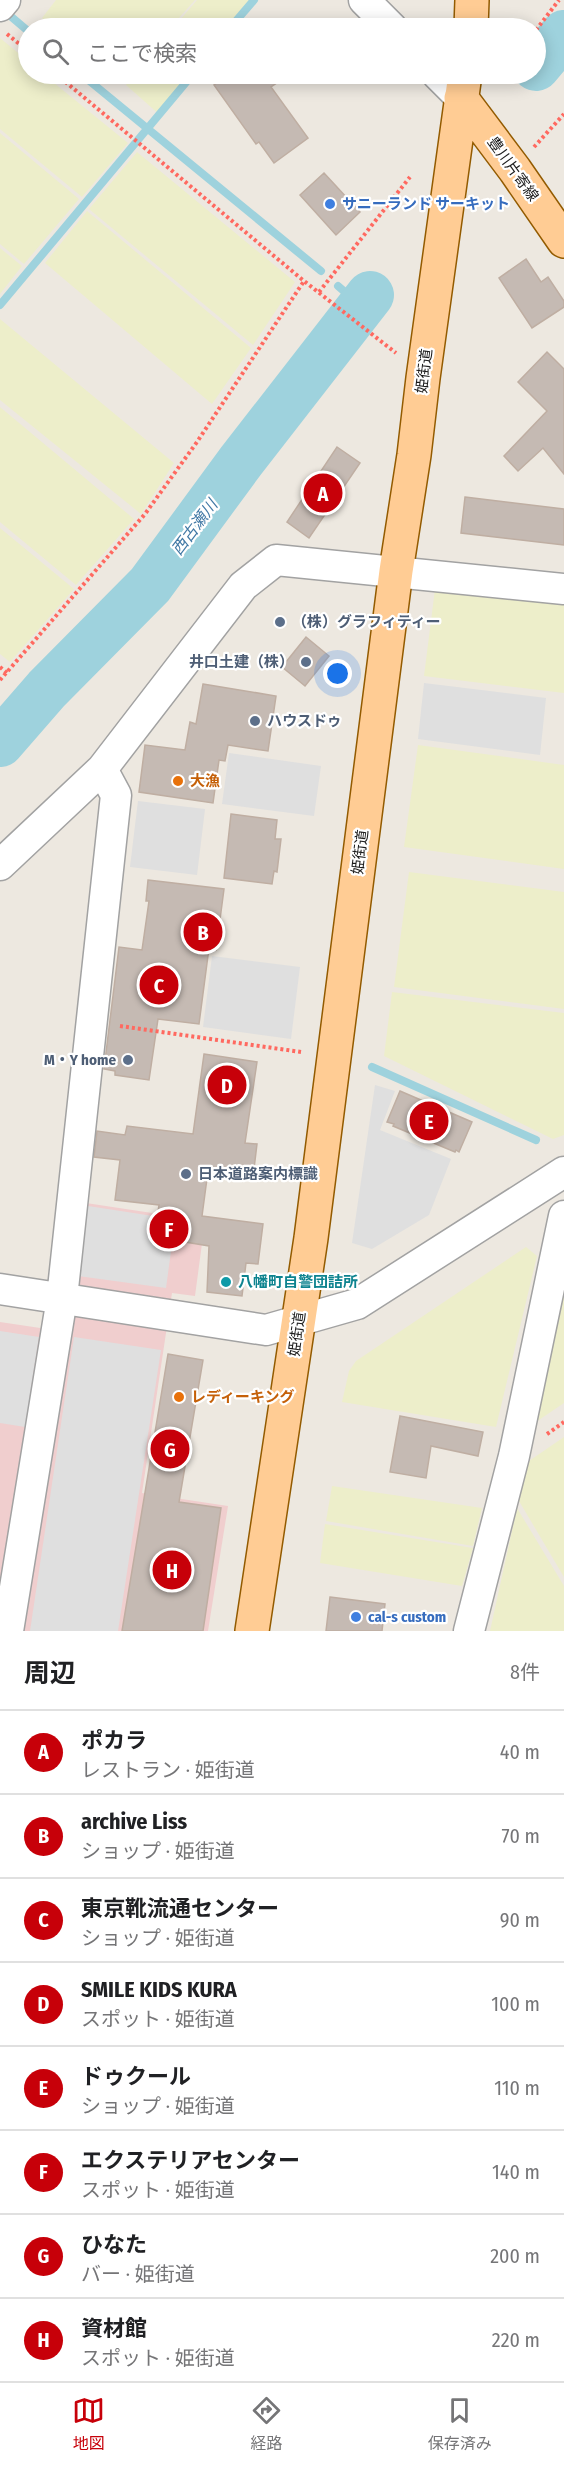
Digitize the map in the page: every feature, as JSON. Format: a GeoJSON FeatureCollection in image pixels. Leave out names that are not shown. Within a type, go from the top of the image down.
{"type":"FeatureCollection","features":[{"type":"Feature","properties":{"kind":"main road"},"geometry":{"type":"LineString","coordinates":[[471,18],[472,0]]}},
{"type":"Feature","properties":{"kind":"main road","name":"豊川片寄線"},"geometry":{"type":"LineString","coordinates":[[463,86],[515,170],[564,241]]}},
{"type":"Feature","properties":{"kind":"main road","name":"姫街道"},"geometry":{"type":"LineString","coordinates":[[252,1631],[299,1320],[396,572],[414,455],[463,86]]}},
{"type":"Feature","properties":{"kind":"street"},"geometry":{"type":"LineString","coordinates":[[0,6],[5,0]]}},
{"type":"Feature","properties":{"kind":"street"},"geometry":{"type":"LineString","coordinates":[[364,0],[382,18]]}},
{"type":"Feature","properties":{"kind":"street"},"geometry":{"type":"LineString","coordinates":[[0,865],[102,769],[243,586],[276,560],[564,589]]}},
{"type":"Feature","properties":{"kind":"street"},"geometry":{"type":"LineString","coordinates":[[8,1631],[62,1298],[93,1022],[116,795],[102,769]]}},
{"type":"Feature","properties":{"kind":"street"},"geometry":{"type":"LineString","coordinates":[[0,1289],[266,1330],[357,1304],[564,1172]]}},
{"type":"Feature","properties":{"kind":"street"},"geometry":{"type":"LineString","coordinates":[[469,1631],[514,1456],[564,1216]]}},
{"type":"Feature","properties":{"kind":"path"},"geometry":{"type":"LineString","coordinates":[[545,18],[559,0]]}},
{"type":"Feature","properties":{"kind":"path"},"geometry":{"type":"LineString","coordinates":[[0,27],[18,42]]}},
{"type":"Feature","properties":{"kind":"path"},"geometry":{"type":"LineString","coordinates":[[68,84],[304,281],[380,340]]}},
{"type":"Feature","properties":{"kind":"path"},"geometry":{"type":"LineString","coordinates":[[534,148],[564,114]]}},
{"type":"Feature","properties":{"kind":"path"},"geometry":{"type":"LineString","coordinates":[[319,292],[410,177]]}},
{"type":"Feature","properties":{"kind":"path"},"geometry":{"type":"LineString","coordinates":[[0,680],[145,514],[197,442],[304,281]]}},
{"type":"Feature","properties":{"kind":"path"},"geometry":{"type":"LineString","coordinates":[[0,667],[7,673]]}},
{"type":"Feature","properties":{"kind":"path"},"geometry":{"type":"LineString","coordinates":[[93,1022],[301,1052]]}},
{"type":"Feature","properties":{"kind":"shaded area"},"geometry":{"type":"Polygon","coordinates":[[[424,683],[546,698],[540,755],[418,739],[424,683]]]}},
{"type":"Feature","properties":{"kind":"shaded area"},"geometry":{"type":"Polygon","coordinates":[[[229,753],[321,766],[314,816],[222,804],[229,753]]]}},
{"type":"Feature","properties":{"kind":"shaded area"},"geometry":{"type":"Polygon","coordinates":[[[138,801],[205,809],[197,875],[130,867],[138,801]]]}},
{"type":"Feature","properties":{"kind":"shaded area"},"geometry":{"type":"Polygon","coordinates":[[[212,956],[300,967],[291,1039],[203,1027],[212,956]]]}},
{"type":"Feature","properties":{"kind":"shaded area"},"geometry":{"type":"Polygon","coordinates":[[[375,1085],[395,1091],[380,1130],[451,1159],[429,1215],[372,1249],[352,1243],[375,1085]]]}},
{"type":"Feature","properties":{"kind":"shaded area"},"geometry":{"type":"Polygon","coordinates":[[[86,1203],[205,1221],[195,1296],[172,1293],[142,1493],[228,1506],[208,1631],[0,1631],[0,1322],[67,1332],[86,1203]]]}},
{"type":"Feature","properties":{"kind":"shaded area"},"geometry":{"type":"Polygon","coordinates":[[[88,1206],[153,1216],[150,1240],[172,1244],[166,1288],[78,1276],[88,1206]]]}},
{"type":"Feature","properties":{"kind":"shaded area"},"geometry":{"type":"Polygon","coordinates":[[[0,1331],[39,1337],[25,1427],[0,1423],[0,1331]]]}},
{"type":"Feature","properties":{"kind":"shaded area"},"geometry":{"type":"Polygon","coordinates":[[[74,1337],[161,1350],[118,1631],[30,1631],[74,1337]]]}},
{"type":"Feature","properties":{"kind":"green space"},"geometry":{"type":"Polygon","coordinates":[[[56,0],[195,0],[179,18],[42,18],[56,0]]]}},
{"type":"Feature","properties":{"kind":"green space"},"geometry":{"type":"Polygon","coordinates":[[[197,0],[253,0],[239,18],[182,18],[197,0]]]}},
{"type":"Feature","properties":{"kind":"green space"},"geometry":{"type":"Polygon","coordinates":[[[0,38],[18,53],[18,84],[55,84],[128,143],[82,197],[0,129],[0,38]]]}},
{"type":"Feature","properties":{"kind":"green space"},"geometry":{"type":"Polygon","coordinates":[[[127,84],[187,84],[161,116],[127,84]]]}},
{"type":"Feature","properties":{"kind":"green space"},"geometry":{"type":"Polygon","coordinates":[[[0,133],[79,199],[24,264],[0,244],[0,133]]]}},
{"type":"Feature","properties":{"kind":"green space"},"geometry":{"type":"Polygon","coordinates":[[[137,152],[295,282],[253,345],[89,209],[137,152]]]}},
{"type":"Feature","properties":{"kind":"green space"},"geometry":{"type":"Polygon","coordinates":[[[87,211],[251,348],[212,404],[45,263],[87,211]]]}},
{"type":"Feature","properties":{"kind":"green space"},"geometry":{"type":"Polygon","coordinates":[[[0,248],[22,266],[0,294],[0,248]]]}},
{"type":"Feature","properties":{"kind":"green space"},"geometry":{"type":"Polygon","coordinates":[[[0,319],[174,463],[141,514],[0,400],[0,319]]]}},
{"type":"Feature","properties":{"kind":"green space"},"geometry":{"type":"Polygon","coordinates":[[[0,407],[134,519],[76,585],[0,522],[0,407]]]}},
{"type":"Feature","properties":{"kind":"green space"},"geometry":{"type":"Polygon","coordinates":[[[0,528],[74,589],[10,662],[0,654],[0,528]]]}},
{"type":"Feature","properties":{"kind":"green space"},"geometry":{"type":"Polygon","coordinates":[[[435,589],[564,604],[564,693],[424,676],[435,589]]]}},
{"type":"Feature","properties":{"kind":"green space"},"geometry":{"type":"Polygon","coordinates":[[[418,745],[564,765],[564,869],[404,847],[418,745]]]}},
{"type":"Feature","properties":{"kind":"green space"},"geometry":{"type":"Polygon","coordinates":[[[409,872],[564,892],[564,1009],[394,987],[409,872]]]}},
{"type":"Feature","properties":{"kind":"green space"},"geometry":{"type":"Polygon","coordinates":[[[392,992],[564,1013],[564,1135],[553,1139],[384,1056],[392,992]]]}},
{"type":"Feature","properties":{"kind":"green space"},"geometry":{"type":"Polygon","coordinates":[[[526,1247],[537,1256],[496,1427],[342,1402],[349,1371],[356,1361],[526,1247]]]}},
{"type":"Feature","properties":{"kind":"green space"},"geometry":{"type":"Polygon","coordinates":[[[564,1285],[564,1403],[530,1426],[564,1285]]]}},
{"type":"Feature","properties":{"kind":"green space"},"geometry":{"type":"Polygon","coordinates":[[[564,1437],[564,1577],[519,1501],[529,1461],[564,1437]]]}},
{"type":"Feature","properties":{"kind":"green space"},"geometry":{"type":"Polygon","coordinates":[[[332,1486],[482,1508],[473,1546],[326,1521],[332,1486]]]}},
{"type":"Feature","properties":{"kind":"green space"},"geometry":{"type":"Polygon","coordinates":[[[517,1508],[564,1586],[564,1631],[490,1631],[517,1508]]]}},
{"type":"Feature","properties":{"kind":"green space"},"geometry":{"type":"Polygon","coordinates":[[[325,1524],[473,1548],[462,1586],[320,1563],[325,1524]]]}},
{"type":"Feature","properties":{"kind":"building"},"geometry":{"type":"Polygon","coordinates":[[[275,84],[271,87],[308,138],[274,163],[259,142],[256,144],[214,85],[275,84]]]}},
{"type":"Feature","properties":{"kind":"building","name":"サニーランド サーキット"},"geometry":{"type":"Polygon","coordinates":[[[324,173],[360,212],[336,235],[300,195],[324,173]]]}},
{"type":"Feature","properties":{"kind":"building"},"geometry":{"type":"Polygon","coordinates":[[[526,259],[541,282],[548,277],[564,301],[564,307],[532,328],[499,278],[526,259]]]}},
{"type":"Feature","properties":{"kind":"building"},"geometry":{"type":"Polygon","coordinates":[[[547,352],[564,369],[564,474],[543,448],[518,471],[504,456],[547,411],[518,382],[547,352]]]}},
{"type":"Feature","properties":{"kind":"building"},"geometry":{"type":"Polygon","coordinates":[[[337,447],[360,463],[309,538],[287,522],[337,447]]]}},
{"type":"Feature","properties":{"kind":"building"},"geometry":{"type":"Polygon","coordinates":[[[465,497],[564,509],[564,545],[461,533],[465,497]]]}},
{"type":"Feature","properties":{"kind":"building","name":"井口土建（株）"},"geometry":{"type":"Polygon","coordinates":[[[306,637],[329,656],[305,686],[282,667],[306,637]]]}},
{"type":"Feature","properties":{"kind":"building"},"geometry":{"type":"Polygon","coordinates":[[[203,684],[276,696],[268,751],[228,745],[225,761],[219,760],[213,803],[139,792],[145,745],[185,750],[190,722],[196,724],[203,684]]]}},
{"type":"Feature","properties":{"kind":"building"},"geometry":{"type":"Polygon","coordinates":[[[231,814],[277,820],[275,839],[281,839],[277,872],[274,871],[272,884],[224,878],[231,814]]]}},
{"type":"Feature","properties":{"kind":"building"},"geometry":{"type":"Polygon","coordinates":[[[148,880],[224,889],[216,950],[209,948],[199,1024],[158,1019],[149,1080],[115,1075],[115,1071],[104,1069],[119,947],[142,950],[149,901],[146,901],[148,880]]]}},
{"type":"Feature","properties":{"kind":"building"},"geometry":{"type":"Polygon","coordinates":[[[204,1054],[257,1062],[245,1143],[257,1144],[253,1177],[208,1171],[202,1216],[263,1224],[258,1264],[246,1263],[242,1296],[207,1292],[209,1246],[154,1237],[159,1205],[115,1200],[120,1160],[94,1157],[97,1131],[125,1135],[127,1126],[193,1134],[204,1054]]]}},
{"type":"Feature","properties":{"kind":"building"},"geometry":{"type":"Polygon","coordinates":[[[400,1091],[472,1122],[459,1152],[387,1122],[400,1091]]]}},
{"type":"Feature","properties":{"kind":"building"},"geometry":{"type":"Polygon","coordinates":[[[168,1354],[203,1360],[179,1502],[221,1508],[203,1631],[122,1631],[168,1354]]]}},
{"type":"Feature","properties":{"kind":"building"},"geometry":{"type":"Polygon","coordinates":[[[400,1416],[483,1432],[478,1456],[431,1446],[426,1478],[390,1472],[400,1416]]]}},
{"type":"Feature","properties":{"kind":"building","name":"cal-s custom"},"geometry":{"type":"Polygon","coordinates":[[[330,1597],[385,1604],[382,1631],[326,1631],[330,1597]]]}},
{"type":"Feature","properties":{"kind":"waterway"},"geometry":{"type":"LineString","coordinates":[[239,18],[254,0]]}},
{"type":"Feature","properties":{"kind":"waterway"},"geometry":{"type":"LineString","coordinates":[[8,14],[18,22]]}},
{"type":"Feature","properties":{"kind":"waterway","name":"西古瀬川"},"geometry":{"type":"LineString","coordinates":[[546,55],[564,34]]}},
{"type":"Feature","properties":{"kind":"waterway"},"geometry":{"type":"LineString","coordinates":[[93,84],[321,271]]}},
{"type":"Feature","properties":{"kind":"waterway"},"geometry":{"type":"LineString","coordinates":[[0,305],[185,84]]}},
{"type":"Feature","properties":{"kind":"waterway"},"geometry":{"type":"LineString","coordinates":[[338,286],[361,306]]}},
{"type":"Feature","properties":{"kind":"waterway","name":"西古瀬川"},"geometry":{"type":"LineString","coordinates":[[0,743],[47,689],[150,585],[241,461],[370,295]]}},
{"type":"Feature","properties":{"kind":"waterway"},"geometry":{"type":"LineString","coordinates":[[372,1067],[536,1140]]}},
{"type":"Feature","properties":{"kind":"place","name":"サニーランド サーキット"},"geometry":{"type":"Point","coordinates":[330,204]}},
{"type":"Feature","properties":{"kind":"place","name":"ポカラ"},"geometry":{"type":"Point","coordinates":[323,493]}},
{"type":"Feature","properties":{"kind":"place","name":"（株）グラフィティー"},"geometry":{"type":"Point","coordinates":[280,622]}},
{"type":"Feature","properties":{"kind":"place","name":"井口土建（株）"},"geometry":{"type":"Point","coordinates":[306,662]}},
{"type":"Feature","properties":{"kind":"place","name":"ハウスドゥ"},"geometry":{"type":"Point","coordinates":[255,721]}},
{"type":"Feature","properties":{"kind":"place","name":"大漁"},"geometry":{"type":"Point","coordinates":[178,781]}},
{"type":"Feature","properties":{"kind":"place","name":"archive Liss"},"geometry":{"type":"Point","coordinates":[203,932]}},
{"type":"Feature","properties":{"kind":"place","name":"東京靴流通センター"},"geometry":{"type":"Point","coordinates":[159,985]}},
{"type":"Feature","properties":{"kind":"place","name":"M・Y home"},"geometry":{"type":"Point","coordinates":[128,1060]}},
{"type":"Feature","properties":{"kind":"place","name":"SMILE KIDS KURA"},"geometry":{"type":"Point","coordinates":[227,1085]}},
{"type":"Feature","properties":{"kind":"place","name":"ドゥクール"},"geometry":{"type":"Point","coordinates":[429,1121]}},
{"type":"Feature","properties":{"kind":"place","name":"日本道路案内標識"},"geometry":{"type":"Point","coordinates":[186,1174]}},
{"type":"Feature","properties":{"kind":"place","name":"エクステリアセンター"},"geometry":{"type":"Point","coordinates":[169,1229]}},
{"type":"Feature","properties":{"kind":"place","name":"八幡町自警団詰所"},"geometry":{"type":"Point","coordinates":[226,1282]}},
{"type":"Feature","properties":{"kind":"place","name":"レディーキング"},"geometry":{"type":"Point","coordinates":[179,1397]}},
{"type":"Feature","properties":{"kind":"place","name":"ひなた"},"geometry":{"type":"Point","coordinates":[170,1449]}},
{"type":"Feature","properties":{"kind":"place","name":"資材館"},"geometry":{"type":"Point","coordinates":[172,1570]}},
{"type":"Feature","properties":{"kind":"place","name":"cal-s custom"},"geometry":{"type":"Point","coordinates":[356,1617]}}]}
